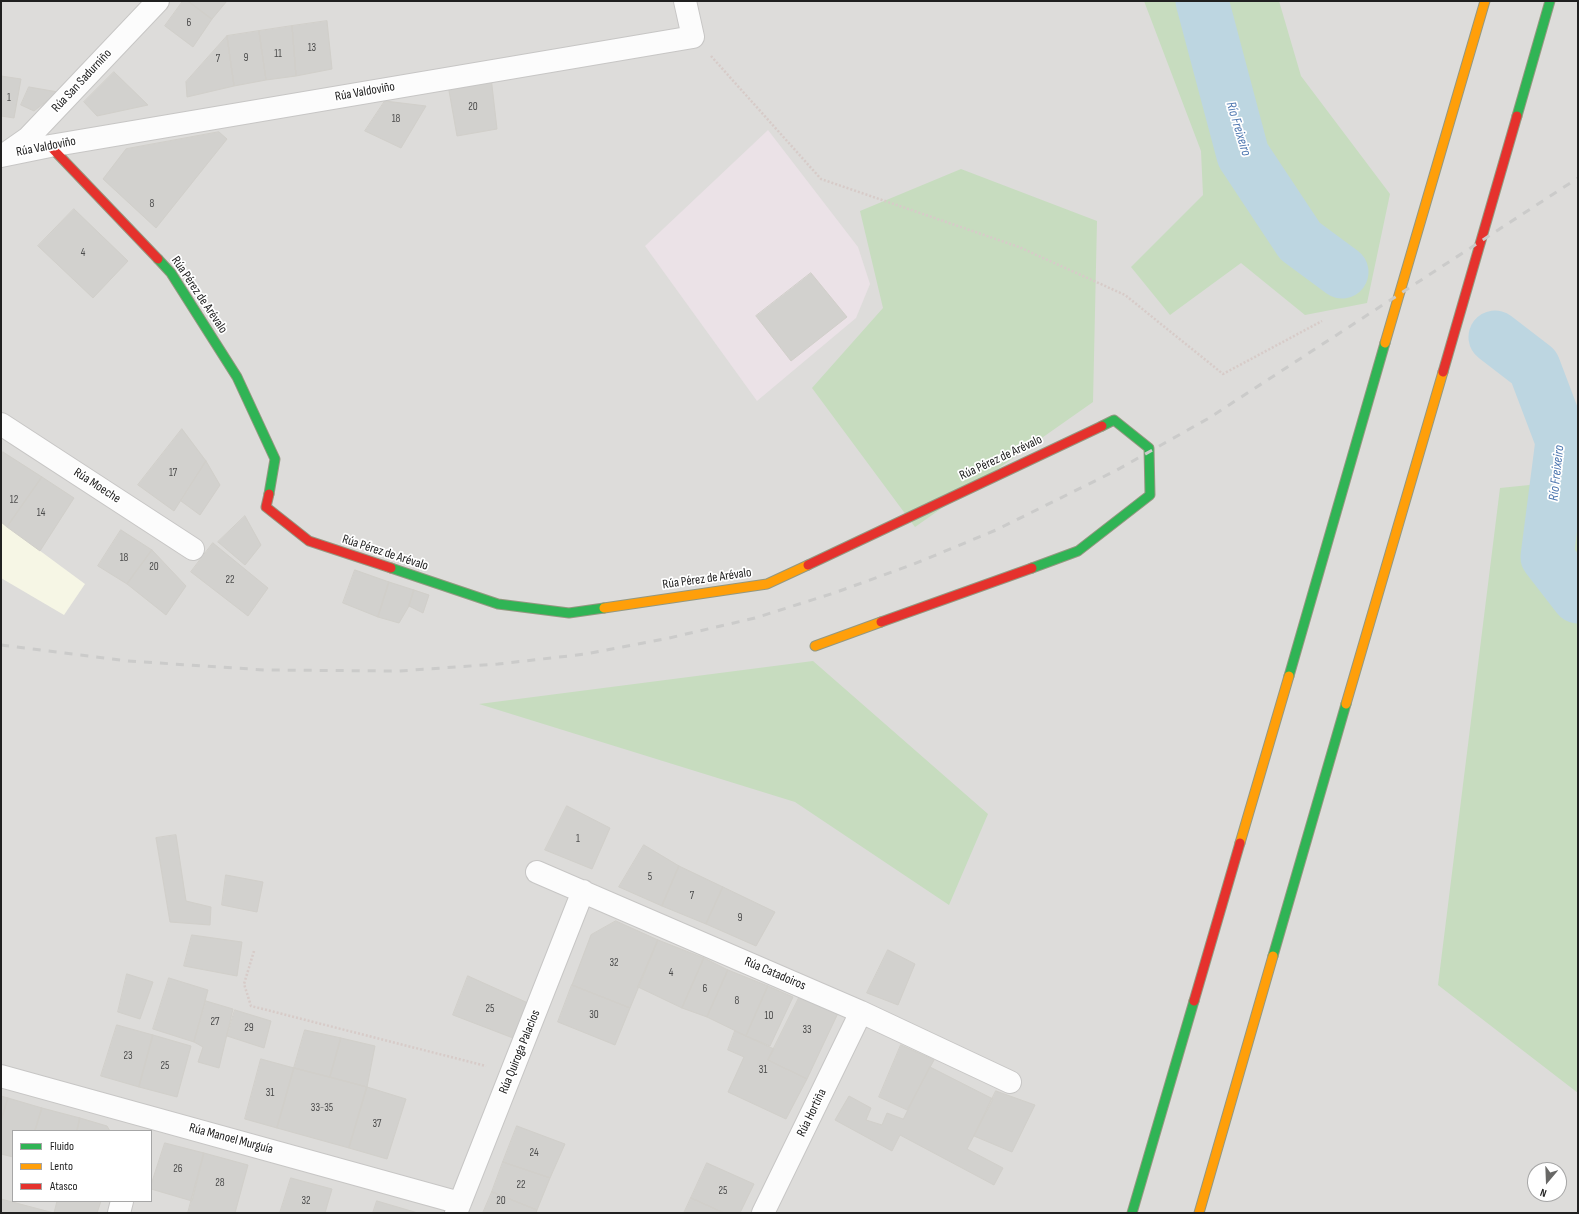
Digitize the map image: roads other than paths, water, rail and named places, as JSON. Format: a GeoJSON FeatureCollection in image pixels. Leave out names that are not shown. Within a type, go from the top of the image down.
{"type":"FeatureCollection","features":[{"type":"Feature","properties":{"kind":"main road"},"geometry":{"type":"LineString","coordinates":[[1132,1213],[1485,1]]}},
{"type":"Feature","properties":{"kind":"main road"},"geometry":{"type":"LineString","coordinates":[[1199,1213],[1550,1]]}},
{"type":"Feature","properties":{"kind":"main road","name":"Rúa Pérez de Arévalo"},"geometry":{"type":"LineString","coordinates":[[50,146],[171,273],[237,377],[275,459],[266,507],[309,541],[498,604],[569,613],[767,584],[1114,420],[1149,448],[1150,495],[1078,551],[814,646]]}},
{"type":"Feature","properties":{"kind":"street","name":"Rúa San Sadurniño"},"geometry":{"type":"LineString","coordinates":[[1,156],[28,138],[158,1]]}},
{"type":"Feature","properties":{"kind":"street","name":"Rúa Valdoviño"},"geometry":{"type":"LineString","coordinates":[[1,156],[50,146],[693,37],[685,1]]}},
{"type":"Feature","properties":{"kind":"street","name":"Rúa Moeche"},"geometry":{"type":"LineString","coordinates":[[1,424],[193,549]]}},
{"type":"Feature","properties":{"kind":"street","name":"Rúa Catadoiros"},"geometry":{"type":"LineString","coordinates":[[537,872],[861,1012],[1010,1082]]}},
{"type":"Feature","properties":{"kind":"street","name":"Rúa Quiroga Palacios"},"geometry":{"type":"LineString","coordinates":[[458,1208],[583,892]]}},
{"type":"Feature","properties":{"kind":"street","name":"Rúa Hortiña"},"geometry":{"type":"LineString","coordinates":[[763,1213],[861,1012]]}},
{"type":"Feature","properties":{"kind":"street","name":"Rúa Manoel Murguía"},"geometry":{"type":"LineString","coordinates":[[1,1076],[145,1124],[458,1208]]}},
{"type":"Feature","properties":{"kind":"street"},"geometry":{"type":"LineString","coordinates":[[119,1213],[122,1202]]}},
{"type":"Feature","properties":{"kind":"waterway","name":"Río Freixeiro"},"geometry":{"type":"LineString","coordinates":[[1202,1],[1243,155],[1300,241],[1342,272]]}},
{"type":"Feature","properties":{"kind":"waterway","name":"Río Freixeiro"},"geometry":{"type":"LineString","coordinates":[[1495,337],[1534,367],[1562,441],[1547,557],[1578,597]]}},
{"type":"Feature","properties":{"kind":"railway"},"geometry":{"type":"LineString","coordinates":[[1,645],[128,661],[265,670],[399,671],[498,664],[586,654],[669,638],[755,618],[834,593],[914,564],[996,530],[1117,470],[1209,418],[1578,178]]}}]}
